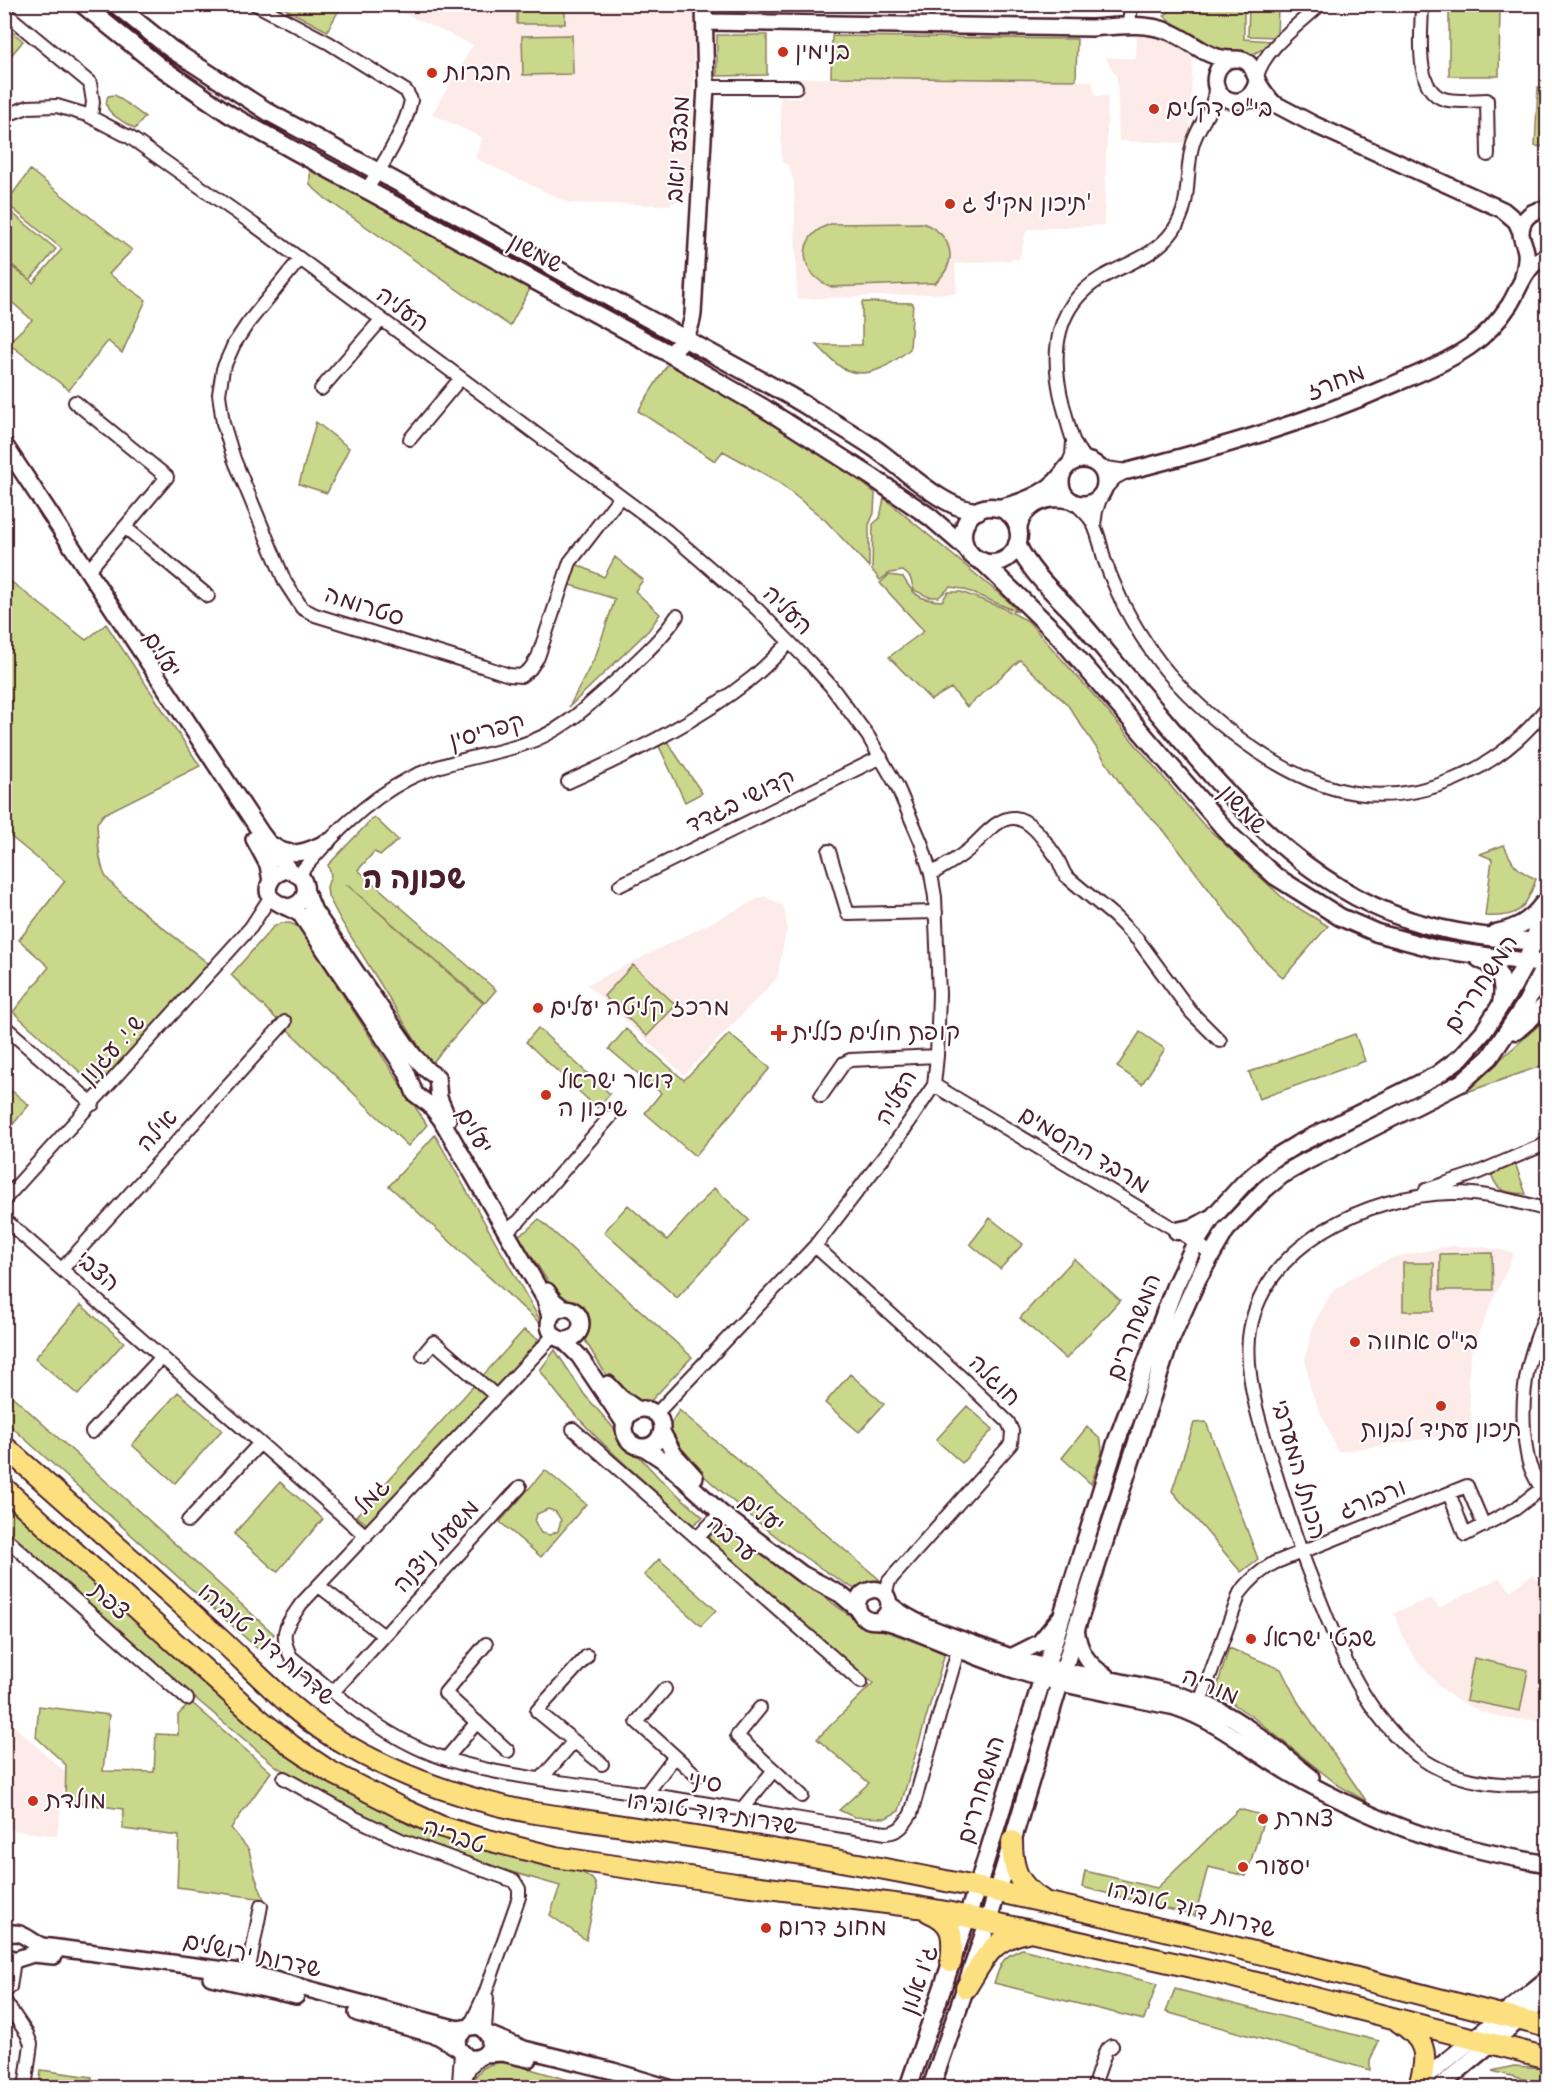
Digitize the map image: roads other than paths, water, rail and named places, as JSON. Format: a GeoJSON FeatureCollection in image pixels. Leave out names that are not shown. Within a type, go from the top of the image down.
{"type":"FeatureCollection","features":[{"type":"Feature","properties":{"kind":"highway","name":"שדרות דוד טוביהו"},"geometry":{"type":"LineString","coordinates":[[4,1446],[311,1722],[345,1745],[451,1793],[529,1812],[835,1859],[997,1892],[1215,1941],[1548,2027]]}},
{"type":"Feature","properties":{"kind":"highway"},"geometry":{"type":"LineString","coordinates":[[4,1488],[200,1663],[258,1718],[292,1746],[328,1771],[440,1826],[476,1838],[555,1857],[736,1884],[918,1907],[967,1917],[1218,1973],[1548,2058]]}},
{"type":"Feature","properties":{"kind":"highway"},"geometry":{"type":"LineString","coordinates":[[1012,1841],[1012,1860],[1017,1873],[1031,1893],[1047,1903]]}},
{"type":"Feature","properties":{"kind":"highway"},"geometry":{"type":"LineString","coordinates":[[918,1907],[940,1916],[947,1924],[954,1942],[951,1962]]}},
{"type":"Feature","properties":{"kind":"highway"},"geometry":{"type":"LineString","coordinates":[[966,1988],[985,1956],[1002,1939],[1030,1931]]}},
{"type":"Feature","properties":{"kind":"highway"},"geometry":{"type":"LineString","coordinates":[[1397,2020],[1414,2034],[1424,2048],[1426,2058],[1424,2086]]}},
{"type":"Feature","properties":{"kind":"main road","name":"שמשון"},"geometry":{"type":"LineString","coordinates":[[82,4],[151,60],[229,114],[670,354],[764,408],[832,450],[930,517],[966,548]]}},
{"type":"Feature","properties":{"kind":"main road","name":"שמשון"},"geometry":{"type":"LineString","coordinates":[[115,4],[171,49],[241,96],[834,422],[946,501],[962,509],[978,511]]}},
{"type":"Feature","properties":{"kind":"main road"},"geometry":{"type":"LineString","coordinates":[[995,508],[1010,516],[1017,537],[1010,555],[1003,560],[982,561],[971,555],[966,548],[963,540],[964,526],[968,519],[978,511],[995,508]]}},
{"type":"Feature","properties":{"kind":"main road","name":"שמשון"},"geometry":{"type":"LineString","coordinates":[[1017,537],[1028,566],[1083,625],[1249,817],[1291,856],[1352,894],[1376,907],[1409,920],[1477,934],[1541,943]]}},
{"type":"Feature","properties":{"kind":"main road","name":"שמשון"},"geometry":{"type":"LineString","coordinates":[[982,561],[1056,633],[1230,835],[1275,876],[1340,917],[1377,933],[1414,944],[1469,954],[1526,962],[1547,962]]}},
{"type":"Feature","properties":{"kind":"main road"},"geometry":{"type":"LineString","coordinates":[[1477,934],[1495,934],[1514,929],[1526,923],[1548,899]]}},
{"type":"Feature","properties":{"kind":"main road","name":"המשחררים"},"geometry":{"type":"LineString","coordinates":[[977,1888],[1116,1443],[1175,1286],[1196,1242],[1212,1218],[1244,1183],[1271,1160],[1296,1145],[1437,1075],[1461,1057],[1484,1031],[1526,962],[1541,943],[1548,899]]}},
{"type":"Feature","properties":{"kind":"main road"},"geometry":{"type":"LineString","coordinates":[[1469,954],[1485,961],[1501,978],[1503,985],[1501,1006]]}},
{"type":"Feature","properties":{"kind":"main road","name":"המשחררים"},"geometry":{"type":"LineString","coordinates":[[997,1892],[1076,1629],[1170,1341],[1211,1254],[1226,1230],[1247,1206],[1282,1175],[1461,1083],[1490,1057],[1526,1003],[1547,962]]}},
{"type":"Feature","properties":{"kind":"main road"},"geometry":{"type":"LineString","coordinates":[[1490,1057],[1534,1013],[1548,1003]]}},
{"type":"Feature","properties":{"kind":"main road"},"geometry":{"type":"LineString","coordinates":[[1177,1231],[1195,1227],[1212,1218]]}},
{"type":"Feature","properties":{"kind":"main road","name":"ג'ו אלון"},"geometry":{"type":"LineString","coordinates":[[908,2088],[977,1888]]}},
{"type":"Feature","properties":{"kind":"main road","name":"ג'ו אלון"},"geometry":{"type":"LineString","coordinates":[[931,2088],[997,1892]]}},
{"type":"Feature","properties":{"kind":"street"},"geometry":{"type":"LineString","coordinates":[[255,4],[329,43],[406,91],[411,100],[409,113],[366,190]]}},
{"type":"Feature","properties":{"kind":"street","name":"מבצע יואב"},"geometry":{"type":"LineString","coordinates":[[670,354],[679,336],[692,323],[706,87],[704,4]]}},
{"type":"Feature","properties":{"kind":"street"},"geometry":{"type":"LineString","coordinates":[[1129,25],[1128,14],[1131,4]]}},
{"type":"Feature","properties":{"kind":"street"},"geometry":{"type":"LineString","coordinates":[[1203,52],[1212,64],[1221,95],[1239,101],[1253,93],[1261,64],[1272,50],[1321,4]]}},
{"type":"Feature","properties":{"kind":"street"},"geometry":{"type":"LineString","coordinates":[[1422,4],[1424,78],[1435,93],[1444,99],[1487,100],[1488,155]]}},
{"type":"Feature","properties":{"kind":"street"},"geometry":{"type":"LineString","coordinates":[[4,12],[90,83],[93,102],[91,117]]}},
{"type":"Feature","properties":{"kind":"street"},"geometry":{"type":"LineString","coordinates":[[705,22],[1081,28],[1129,25],[1152,27],[1170,32],[1203,52],[1220,58],[1256,57],[1272,50]]}},
{"type":"Feature","properties":{"kind":"street"},"geometry":{"type":"LineString","coordinates":[[1209,115],[1214,100],[1215,80],[1221,65],[1236,59],[1251,65],[1273,103]]}},
{"type":"Feature","properties":{"kind":"street"},"geometry":{"type":"LineString","coordinates":[[706,87],[796,87]]}},
{"type":"Feature","properties":{"kind":"street"},"geometry":{"type":"LineString","coordinates":[[1542,209],[1518,213],[1503,210],[1313,124],[1273,103],[1256,99],[1221,106],[1209,115],[1198,130],[1193,142],[1189,162],[1188,193],[1176,228],[1152,251],[1110,273],[1078,296],[1063,320],[1056,351],[1060,392],[1072,440],[1072,455],[1064,471],[1061,490],[1088,515],[1094,525],[1119,596],[1147,644],[1173,678],[1202,707],[1240,738],[1291,771],[1313,782],[1338,789],[1391,794],[1419,790],[1475,771],[1501,754],[1525,733],[1548,706]]}},
{"type":"Feature","properties":{"kind":"street","name":"העליה"},"geometry":{"type":"LineString","coordinates":[[4,116],[28,107],[43,105],[71,109],[134,140],[253,224],[668,531],[757,609],[830,686],[868,736],[909,812],[931,874],[936,912],[939,994],[934,1085],[897,1140],[814,1245],[656,1414]]}},
{"type":"Feature","properties":{"kind":"street"},"geometry":{"type":"LineString","coordinates":[[1522,238],[1526,219],[1542,209]]}},
{"type":"Feature","properties":{"kind":"street"},"geometry":{"type":"LineString","coordinates":[[1503,210],[1516,221],[1522,238],[1534,253],[1548,256]]}},
{"type":"Feature","properties":{"kind":"street","name":"מחרז"},"geometry":{"type":"LineString","coordinates":[[1522,238],[1526,258],[1523,277]]}},
{"type":"Feature","properties":{"kind":"street","name":"מחרז"},"geometry":{"type":"LineString","coordinates":[[1102,493],[1115,478],[1128,471],[1237,443],[1287,427],[1357,400],[1444,361],[1470,346],[1495,324],[1510,304],[1523,277],[1536,262],[1548,256]]}},
{"type":"Feature","properties":{"kind":"street","name":"סטרומה"},"geometry":{"type":"LineString","coordinates":[[300,259],[248,323],[234,344],[223,369],[219,394],[223,423],[234,459],[285,582],[302,608],[315,615],[509,675],[521,676],[530,669],[538,657],[570,562],[620,497]]}},
{"type":"Feature","properties":{"kind":"street"},"geometry":{"type":"LineString","coordinates":[[321,389],[381,320]]}},
{"type":"Feature","properties":{"kind":"street"},"geometry":{"type":"LineString","coordinates":[[410,439],[460,379]]}},
{"type":"Feature","properties":{"kind":"street"},"geometry":{"type":"LineString","coordinates":[[75,402],[167,477],[88,571]]}},
{"type":"Feature","properties":{"kind":"street"},"geometry":{"type":"LineString","coordinates":[[1072,440],[1078,451],[1094,464],[1105,479],[1096,508],[1094,525]]}},
{"type":"Feature","properties":{"kind":"street","name":"יעלים"},"geometry":{"type":"LineString","coordinates":[[4,444],[266,841],[294,872]]}},
{"type":"Feature","properties":{"kind":"street","name":"יעלים"},"geometry":{"type":"LineString","coordinates":[[4,458],[256,842],[268,865],[277,897]]}},
{"type":"Feature","properties":{"kind":"street"},"geometry":{"type":"LineString","coordinates":[[995,508],[1017,504],[1051,486],[1064,471],[1079,460],[1094,464]]}},
{"type":"Feature","properties":{"kind":"street","name":"מחרז"},"geometry":{"type":"LineString","coordinates":[[1094,464],[1128,471]]}},
{"type":"Feature","properties":{"kind":"street"},"geometry":{"type":"LineString","coordinates":[[1017,537],[1024,514],[1038,503],[1054,499],[1090,504],[1102,493]]}},
{"type":"Feature","properties":{"kind":"street"},"geometry":{"type":"LineString","coordinates":[[126,528],[208,596]]}},
{"type":"Feature","properties":{"kind":"street","name":"קפריסין"},"geometry":{"type":"LineString","coordinates":[[294,872],[378,798],[407,780],[430,770],[522,745],[548,735],[573,720],[644,654],[677,616]]}},
{"type":"Feature","properties":{"kind":"street"},"geometry":{"type":"LineString","coordinates":[[568,782],[621,758],[706,710],[752,678],[789,643]]}},
{"type":"Feature","properties":{"kind":"street","name":"קדושי בגדד"},"geometry":{"type":"LineString","coordinates":[[620,885],[880,757]]}},
{"type":"Feature","properties":{"kind":"street"},"geometry":{"type":"LineString","coordinates":[[931,874],[965,853],[1005,819],[1022,820],[1030,825],[1058,858],[1066,876],[1114,916],[1138,940],[1191,1012],[1220,1041]]}},
{"type":"Feature","properties":{"kind":"street"},"geometry":{"type":"LineString","coordinates":[[266,841],[281,851],[292,854],[311,850],[327,842]]}},
{"type":"Feature","properties":{"kind":"street"},"geometry":{"type":"LineString","coordinates":[[829,850],[848,914],[936,912]]}},
{"type":"Feature","properties":{"kind":"street"},"geometry":{"type":"LineString","coordinates":[[294,872],[305,882],[306,892],[321,920],[413,1055],[437,1077],[438,1090],[431,1097],[421,1098],[415,1094],[406,1071],[301,915],[277,897],[278,873],[294,872]]}},
{"type":"Feature","properties":{"kind":"street"},"geometry":{"type":"LineString","coordinates":[[277,897],[297,905],[306,892]]}},
{"type":"Feature","properties":{"kind":"street","name":"ש.י. עגנון"},"geometry":{"type":"LineString","coordinates":[[4,1200],[93,1104],[277,897]]}},
{"type":"Feature","properties":{"kind":"street","name":"אילה"},"geometry":{"type":"LineString","coordinates":[[62,1269],[285,1022]]}},
{"type":"Feature","properties":{"kind":"street"},"geometry":{"type":"LineString","coordinates":[[4,1026],[93,1104]]}},
{"type":"Feature","properties":{"kind":"street"},"geometry":{"type":"LineString","coordinates":[[821,1096],[844,1063],[850,1060],[937,1056]]}},
{"type":"Feature","properties":{"kind":"street"},"geometry":{"type":"LineString","coordinates":[[411,1083],[416,1074],[428,1071]]}},
{"type":"Feature","properties":{"kind":"street","name":"מרבד הקסמים"},"geometry":{"type":"LineString","coordinates":[[934,1085],[1196,1242],[1211,1254]]}},
{"type":"Feature","properties":{"kind":"street","name":"יעלים"},"geometry":{"type":"LineString","coordinates":[[438,1090],[447,1117],[550,1296],[557,1313]]}},
{"type":"Feature","properties":{"kind":"street","name":"יעלים"},"geometry":{"type":"LineString","coordinates":[[421,1098],[430,1105],[443,1123],[545,1299],[557,1313]]}},
{"type":"Feature","properties":{"kind":"street"},"geometry":{"type":"LineString","coordinates":[[510,1228],[519,1221],[610,1117]]}},
{"type":"Feature","properties":{"kind":"street"},"geometry":{"type":"LineString","coordinates":[[1406,1197],[1477,1173],[1548,1143]]}},
{"type":"Feature","properties":{"kind":"street"},"geometry":{"type":"LineString","coordinates":[[1477,1173],[1484,1189],[1494,1197]]}},
{"type":"Feature","properties":{"kind":"street","name":"הכותל המערבי"},"geometry":{"type":"LineString","coordinates":[[1548,1210],[1479,1194],[1451,1193],[1406,1197],[1361,1212],[1333,1225],[1306,1243],[1285,1263],[1256,1307],[1249,1338],[1249,1360],[1262,1429],[1300,1552],[1332,1630],[1362,1694],[1379,1719],[1398,1739],[1420,1757],[1452,1774],[1504,1785],[1548,1783]]}},
{"type":"Feature","properties":{"kind":"street","name":"הצבי"},"geometry":{"type":"LineString","coordinates":[[4,1219],[366,1536]]}},
{"type":"Feature","properties":{"kind":"street","name":"חוגלה"},"geometry":{"type":"LineString","coordinates":[[814,1245],[963,1379],[1008,1422],[1012,1431],[1011,1444],[890,1581],[887,1600]]}},
{"type":"Feature","properties":{"kind":"street"},"geometry":{"type":"LineString","coordinates":[[1449,1493],[1465,1535],[1544,1494],[1529,1464],[1522,1407],[1529,1356],[1548,1309]]}},
{"type":"Feature","properties":{"kind":"street"},"geometry":{"type":"LineString","coordinates":[[558,1338],[573,1338],[579,1332],[581,1324],[579,1316],[573,1311],[557,1313],[549,1327],[558,1338],[579,1356],[625,1425],[629,1440],[643,1447],[656,1442],[662,1432],[661,1422],[656,1414],[647,1410],[638,1410],[630,1415],[625,1425]]}},
{"type":"Feature","properties":{"kind":"street"},"geometry":{"type":"LineString","coordinates":[[579,1332],[587,1352],[611,1388],[638,1410]]}},
{"type":"Feature","properties":{"kind":"street","name":"גמל"},"geometry":{"type":"LineString","coordinates":[[333,1692],[291,1657],[285,1644],[286,1627],[302,1604],[496,1396],[558,1338]]}},
{"type":"Feature","properties":{"kind":"street"},"geometry":{"type":"LineString","coordinates":[[423,1355],[434,1342],[496,1396]]}},
{"type":"Feature","properties":{"kind":"street"},"geometry":{"type":"LineString","coordinates":[[92,1432],[162,1357]]}},
{"type":"Feature","properties":{"kind":"street","name":"ערבה"},"geometry":{"type":"LineString","coordinates":[[573,1429],[861,1682]]}},
{"type":"Feature","properties":{"kind":"street","name":"יעלים"},"geometry":{"type":"LineString","coordinates":[[662,1432],[670,1449],[687,1469],[728,1506],[816,1572],[846,1587],[866,1591]]}},
{"type":"Feature","properties":{"kind":"street"},"geometry":{"type":"LineString","coordinates":[[188,1521],[260,1443]]}},
{"type":"Feature","properties":{"kind":"street","name":"יעלים"},"geometry":{"type":"LineString","coordinates":[[643,1447],[664,1461],[721,1513],[802,1574],[840,1594],[858,1609]]}},
{"type":"Feature","properties":{"kind":"street","name":"ורבורג"},"geometry":{"type":"LineString","coordinates":[[1198,1708],[1240,1593],[1249,1581],[1263,1570],[1300,1552],[1467,1486],[1484,1526]]}},
{"type":"Feature","properties":{"kind":"street","name":"משעול ניצנה"},"geometry":{"type":"LineString","coordinates":[[333,1692],[520,1487]]}},
{"type":"Feature","properties":{"kind":"street"},"geometry":{"type":"LineString","coordinates":[[697,1538],[721,1513]]}},
{"type":"Feature","properties":{"kind":"street","name":"צפת"},"geometry":{"type":"LineString","coordinates":[[4,1537],[187,1699]]}},
{"type":"Feature","properties":{"kind":"street"},"geometry":{"type":"LineString","coordinates":[[319,1586],[384,1636]]}},
{"type":"Feature","properties":{"kind":"street"},"geometry":{"type":"LineString","coordinates":[[876,1590],[908,1618],[937,1631],[1011,1657],[1045,1673],[958,1650],[892,1623],[864,1618],[858,1609],[859,1599],[866,1591],[876,1590]]}},
{"type":"Feature","properties":{"kind":"street"},"geometry":{"type":"LineString","coordinates":[[878,1621],[887,1614],[887,1600]]}},
{"type":"Feature","properties":{"kind":"street"},"geometry":{"type":"LineString","coordinates":[[1011,1657],[1039,1642],[1049,1633],[1064,1612]]}},
{"type":"Feature","properties":{"kind":"street"},"geometry":{"type":"LineString","coordinates":[[1076,1629],[1079,1647],[1086,1660],[1113,1681]]}},
{"type":"Feature","properties":{"kind":"street"},"geometry":{"type":"LineString","coordinates":[[486,1644],[445,1693],[508,1750]]}},
{"type":"Feature","properties":{"kind":"street","name":"סיני"},"geometry":{"type":"LineString","coordinates":[[333,1692],[386,1731],[417,1748],[446,1759],[541,1779],[893,1833],[903,1827],[914,1804],[958,1650]]}},
{"type":"Feature","properties":{"kind":"street"},"geometry":{"type":"LineString","coordinates":[[587,1656],[537,1712],[602,1764]]}},
{"type":"Feature","properties":{"kind":"street","name":"מוריה"},"geometry":{"type":"LineString","coordinates":[[1045,1673],[1113,1681],[1178,1695],[1198,1708],[1240,1724],[1287,1757],[1334,1796],[1379,1818],[1436,1839],[1545,1864]]}},
{"type":"Feature","properties":{"kind":"street","name":"מוריה"},"geometry":{"type":"LineString","coordinates":[[1062,1676],[1175,1707],[1198,1708]]}},
{"type":"Feature","properties":{"kind":"street"},"geometry":{"type":"LineString","coordinates":[[665,1689],[638,1722],[697,1776]]}},
{"type":"Feature","properties":{"kind":"street"},"geometry":{"type":"LineString","coordinates":[[760,1708],[737,1736],[802,1796]]}},
{"type":"Feature","properties":{"kind":"street"},"geometry":{"type":"LineString","coordinates":[[446,1759],[477,1722]]}},
{"type":"Feature","properties":{"kind":"street"},"geometry":{"type":"LineString","coordinates":[[541,1779],[574,1741]]}},
{"type":"Feature","properties":{"kind":"street"},"geometry":{"type":"LineString","coordinates":[[646,1794],[675,1756]]}},
{"type":"Feature","properties":{"kind":"street"},"geometry":{"type":"LineString","coordinates":[[741,1810],[774,1770]]}},
{"type":"Feature","properties":{"kind":"street","name":"טבריה"},"geometry":{"type":"LineString","coordinates":[[284,1778],[355,1818],[401,1840],[514,1881],[519,1889],[519,1897],[489,1984],[477,2029]]}},
{"type":"Feature","properties":{"kind":"street"},"geometry":{"type":"LineString","coordinates":[[248,1973],[261,1906]]}},
{"type":"Feature","properties":{"kind":"street","name":"שדרות ירושלים"},"geometry":{"type":"LineString","coordinates":[[4,1937],[17,1932],[42,1946],[248,1973],[450,2027],[477,2029],[524,2049],[613,2071],[669,2088]]}},
{"type":"Feature","properties":{"kind":"street"},"geometry":{"type":"LineString","coordinates":[[4,1992],[10,1987],[15,1957],[29,1948],[27,1939]]}},
{"type":"Feature","properties":{"kind":"street","name":"שדרות ירושלים"},"geometry":{"type":"LineString","coordinates":[[15,1957],[39,1954],[211,1977],[308,1999],[422,2031],[438,2036],[460,2050]]}},
{"type":"Feature","properties":{"kind":"street"},"geometry":{"type":"LineString","coordinates":[[1424,2086],[1510,2017],[1548,1978]]}},
{"type":"Feature","properties":{"kind":"street"},"geometry":{"type":"LineString","coordinates":[[1510,2017],[1548,1996]]}},
{"type":"Feature","properties":{"kind":"street"},"geometry":{"type":"LineString","coordinates":[[4,2000],[27,2034],[31,2044],[25,2088]]}},
{"type":"Feature","properties":{"kind":"street"},"geometry":{"type":"LineString","coordinates":[[477,2029],[490,2047],[470,2067],[460,2088],[459,2034],[477,2029]]}},
{"type":"Feature","properties":{"kind":"street"},"geometry":{"type":"LineString","coordinates":[[1093,2088],[1106,2050],[1112,2046]]}},
{"type":"Feature","properties":{"kind":"street"},"geometry":{"type":"LineString","coordinates":[[460,2050],[468,2058],[502,2053],[518,2056],[635,2088]]}},
{"type":"Feature","properties":{"kind":"place","name":"בנימין"},"geometry":{"type":"Point","coordinates":[783,52]}},
{"type":"Feature","properties":{"kind":"place","name":"חברות"},"geometry":{"type":"Point","coordinates":[432,73]}},
{"type":"Feature","properties":{"kind":"place","name":"בי\"ס דקלים"},"geometry":{"type":"Point","coordinates":[1154,109]}},
{"type":"Feature","properties":{"kind":"place","name":"תיכון מקיף ג'"},"geometry":{"type":"Point","coordinates":[950,204]}},
{"type":"Feature","properties":{"kind":"place","name":"מרכז קליטה יעלים"},"geometry":{"type":"Point","coordinates":[538,1008]}},
{"type":"Feature","properties":{"kind":"place","name":"קופת חולים כללית"},"geometry":{"type":"Point","coordinates":[779,1033]}},
{"type":"Feature","properties":{"kind":"place","name":"דואר ישראל שיכון ה"},"geometry":{"type":"Point","coordinates":[546,1095]}},
{"type":"Feature","properties":{"kind":"place","name":"בי\"ס אחווה"},"geometry":{"type":"Point","coordinates":[1355,1342]}},
{"type":"Feature","properties":{"kind":"place","name":"תיכון עתיד לבנות"},"geometry":{"type":"Point","coordinates":[1441,1406]}},
{"type":"Feature","properties":{"kind":"place","name":"שבטי ישראל"},"geometry":{"type":"Point","coordinates":[1251,1639]}},
{"type":"Feature","properties":{"kind":"place","name":"מולדת"},"geometry":{"type":"Point","coordinates":[33,1801]}},
{"type":"Feature","properties":{"kind":"place","name":"צמרת"},"geometry":{"type":"Point","coordinates":[1263,1819]}},
{"type":"Feature","properties":{"kind":"place","name":"יסעור"},"geometry":{"type":"Point","coordinates":[1243,1867]}},
{"type":"Feature","properties":{"kind":"place","name":"מחוז דרום"},"geometry":{"type":"Point","coordinates":[766,1928]}},
{"type":"Feature","properties":{"kind":"district","name":"שכונה ה"},"geometry":{"type":"Point","coordinates":[414,879]}}]}
